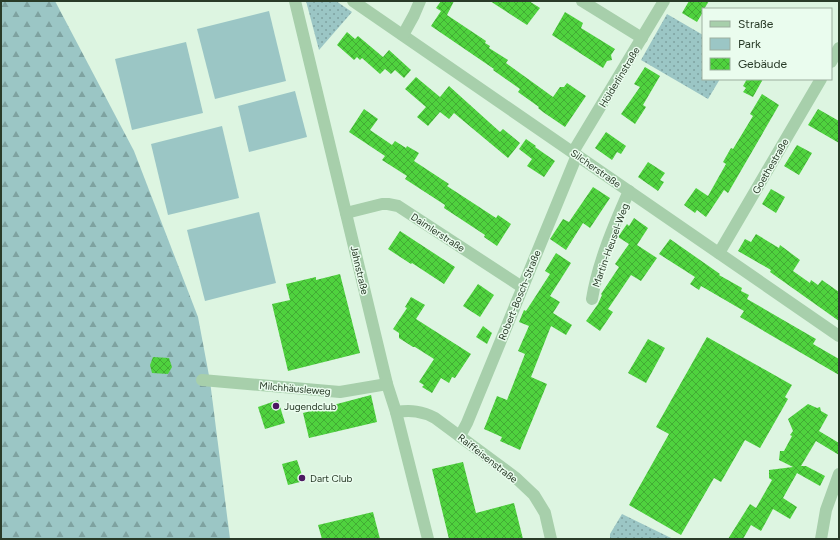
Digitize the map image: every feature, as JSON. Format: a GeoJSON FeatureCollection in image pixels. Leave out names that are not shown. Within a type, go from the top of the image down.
{"type":"FeatureCollection","features":[{"type":"Feature","properties":{"kind":"street","name":"Jahnstraße"},"geometry":{"type":"LineString","coordinates":[[296,1],[387,384],[396,412],[428,539]]}},
{"type":"Feature","properties":{"kind":"street","name":"Silcherstraße"},"geometry":{"type":"LineString","coordinates":[[353,1],[839,336]]}},
{"type":"Feature","properties":{"kind":"street"},"geometry":{"type":"LineString","coordinates":[[403,35],[420,1]]}},
{"type":"Feature","properties":{"kind":"street"},"geometry":{"type":"LineString","coordinates":[[582,1],[642,38]]}},
{"type":"Feature","properties":{"kind":"street","name":"Hölderlinstraße"},"geometry":{"type":"LineString","coordinates":[[575,154],[664,1]]}},
{"type":"Feature","properties":{"kind":"street"},"geometry":{"type":"LineString","coordinates":[[832,60],[839,48]]}},
{"type":"Feature","properties":{"kind":"street","name":"Goethestraße"},"geometry":{"type":"LineString","coordinates":[[719,253],[820,80]]}},
{"type":"Feature","properties":{"kind":"street","name":"Robert-Bosch-Straße"},"geometry":{"type":"LineString","coordinates":[[460,436],[575,154]]}},
{"type":"Feature","properties":{"kind":"street","name":"Martin-Heusel-Weg"},"geometry":{"type":"LineString","coordinates":[[592,299],[594,284],[607,246],[630,191]]}},
{"type":"Feature","properties":{"kind":"street","name":"Daimlerstraße"},"geometry":{"type":"LineString","coordinates":[[346,213],[382,204],[398,206],[522,287]]}},
{"type":"Feature","properties":{"kind":"street","name":"Milchhäusleweg"},"geometry":{"type":"LineString","coordinates":[[202,380],[340,392],[387,384]]}},
{"type":"Feature","properties":{"kind":"street","name":"Raiffeisenstraße"},"geometry":{"type":"LineString","coordinates":[[396,412],[416,411],[427,413],[442,422],[525,486],[534,494],[545,513],[551,539]]}},
{"type":"Feature","properties":{"kind":"street"},"geometry":{"type":"LineString","coordinates":[[821,539],[826,510],[839,474]]}},
{"type":"Feature","properties":{"kind":"green space"},"geometry":{"type":"Polygon","coordinates":[[[1,1],[55,1],[134,151],[198,317],[210,381],[230,539],[1,539],[1,1]]]}},
{"type":"Feature","properties":{"kind":"green space"},"geometry":{"type":"Polygon","coordinates":[[[306,1],[336,1],[352,12],[319,50],[306,1]]]}},
{"type":"Feature","properties":{"kind":"green space"},"geometry":{"type":"Polygon","coordinates":[[[269,11],[286,81],[215,99],[197,29],[269,11]]]}},
{"type":"Feature","properties":{"kind":"green space"},"geometry":{"type":"Polygon","coordinates":[[[667,14],[702,34],[702,80],[719,80],[708,99],[641,60],[667,14]]]}},
{"type":"Feature","properties":{"kind":"green space"},"geometry":{"type":"Polygon","coordinates":[[[186,42],[203,113],[132,130],[115,59],[186,42]]]}},
{"type":"Feature","properties":{"kind":"green space"},"geometry":{"type":"Polygon","coordinates":[[[295,91],[307,137],[249,152],[238,106],[295,91]]]}},
{"type":"Feature","properties":{"kind":"green space"},"geometry":{"type":"Polygon","coordinates":[[[222,126],[239,198],[168,215],[151,144],[222,126]]]}},
{"type":"Feature","properties":{"kind":"green space"},"geometry":{"type":"Polygon","coordinates":[[[259,212],[276,283],[205,301],[187,230],[259,212]]]}},
{"type":"Feature","properties":{"kind":"green space"},"geometry":{"type":"Polygon","coordinates":[[[622,514],[674,539],[610,538],[610,534],[622,514]]]}},
{"type":"Feature","properties":{"kind":"building"},"geometry":{"type":"Polygon","coordinates":[[[441,1],[454,1],[447,15],[486,41],[485,43],[490,46],[489,48],[508,60],[506,63],[553,97],[560,87],[564,87],[567,83],[586,96],[565,127],[518,92],[520,89],[493,70],[494,69],[431,26],[441,11],[436,8],[441,1]]]}},
{"type":"Feature","properties":{"kind":"building"},"geometry":{"type":"Polygon","coordinates":[[[490,1],[529,1],[540,8],[527,25],[490,1]]]}},
{"type":"Feature","properties":{"kind":"building"},"geometry":{"type":"Polygon","coordinates":[[[689,1],[709,1],[705,8],[702,8],[702,14],[697,22],[682,13],[689,1]]]}},
{"type":"Feature","properties":{"kind":"building"},"geometry":{"type":"Polygon","coordinates":[[[565,12],[583,23],[581,28],[615,49],[611,55],[612,60],[607,61],[603,68],[552,35],[565,12]]]}},
{"type":"Feature","properties":{"kind":"building"},"geometry":{"type":"Polygon","coordinates":[[[347,32],[355,39],[358,36],[383,57],[389,50],[411,70],[404,78],[395,70],[391,74],[385,69],[380,74],[362,58],[360,60],[357,57],[354,60],[337,45],[347,32]]]}},
{"type":"Feature","properties":{"kind":"building"},"geometry":{"type":"Polygon","coordinates":[[[645,67],[660,76],[643,105],[646,107],[635,124],[621,114],[640,87],[634,84],[645,67]]]}},
{"type":"Feature","properties":{"kind":"building"},"geometry":{"type":"Polygon","coordinates":[[[416,77],[440,97],[449,86],[500,132],[503,129],[520,143],[508,158],[454,113],[449,119],[440,112],[428,126],[417,117],[426,107],[405,89],[416,77]]]}},
{"type":"Feature","properties":{"kind":"building"},"geometry":{"type":"Polygon","coordinates":[[[746,80],[762,80],[753,97],[743,92],[746,88],[743,86],[746,80]]]}},
{"type":"Feature","properties":{"kind":"building"},"geometry":{"type":"Polygon","coordinates":[[[762,94],[779,105],[728,193],[724,190],[706,217],[697,210],[695,213],[684,205],[696,188],[708,196],[726,164],[723,162],[731,148],[733,149],[753,116],[750,114],[762,94]]]}},
{"type":"Feature","properties":{"kind":"building"},"geometry":{"type":"Polygon","coordinates":[[[364,109],[378,119],[370,130],[392,145],[395,141],[406,148],[407,146],[419,153],[414,161],[449,184],[447,186],[496,218],[498,215],[511,224],[497,246],[484,237],[485,235],[444,208],[445,205],[405,179],[407,176],[382,160],[385,156],[349,132],[364,109]]]}},
{"type":"Feature","properties":{"kind":"building"},"geometry":{"type":"Polygon","coordinates":[[[818,109],[839,121],[839,143],[808,125],[818,109]]]}},
{"type":"Feature","properties":{"kind":"building"},"geometry":{"type":"Polygon","coordinates":[[[606,132],[626,146],[621,154],[617,152],[612,160],[595,148],[606,132]]]}},
{"type":"Feature","properties":{"kind":"building"},"geometry":{"type":"Polygon","coordinates":[[[526,139],[555,161],[544,177],[527,166],[532,159],[519,149],[526,139]]]}},
{"type":"Feature","properties":{"kind":"building"},"geometry":{"type":"Polygon","coordinates":[[[797,145],[812,153],[799,175],[784,166],[797,145]]]}},
{"type":"Feature","properties":{"kind":"building"},"geometry":{"type":"Polygon","coordinates":[[[648,162],[665,173],[660,180],[664,182],[658,191],[638,177],[648,162]]]}},
{"type":"Feature","properties":{"kind":"building"},"geometry":{"type":"Polygon","coordinates":[[[593,187],[610,198],[590,228],[583,223],[566,250],[550,239],[563,219],[569,222],[593,187]]]}},
{"type":"Feature","properties":{"kind":"building"},"geometry":{"type":"Polygon","coordinates":[[[771,189],[785,197],[776,213],[762,204],[771,189]]]}},
{"type":"Feature","properties":{"kind":"building"},"geometry":{"type":"Polygon","coordinates":[[[634,218],[648,228],[637,245],[657,258],[641,281],[631,275],[608,309],[613,312],[600,331],[586,321],[598,304],[602,295],[601,294],[619,267],[615,264],[629,244],[618,237],[627,224],[629,226],[634,218]]]}},
{"type":"Feature","properties":{"kind":"building"},"geometry":{"type":"Polygon","coordinates":[[[400,231],[455,267],[444,284],[388,249],[400,231]]]}},
{"type":"Feature","properties":{"kind":"building"},"geometry":{"type":"Polygon","coordinates":[[[756,234],[779,248],[780,245],[800,260],[793,271],[810,283],[811,280],[818,285],[822,280],[839,292],[839,321],[770,272],[771,270],[738,251],[745,239],[751,242],[756,234]]]}},
{"type":"Feature","properties":{"kind":"building"},"geometry":{"type":"Polygon","coordinates":[[[670,239],[720,274],[719,275],[742,288],[741,291],[749,295],[747,299],[816,339],[813,344],[839,359],[839,375],[740,317],[744,311],[701,286],[699,290],[690,284],[695,277],[659,254],[670,239]]]}},
{"type":"Feature","properties":{"kind":"building"},"geometry":{"type":"Polygon","coordinates":[[[556,253],[571,263],[550,296],[560,302],[553,313],[572,325],[566,335],[551,326],[531,377],[547,384],[520,450],[500,441],[502,437],[484,429],[497,396],[507,400],[525,354],[518,351],[529,326],[519,322],[524,310],[526,311],[550,274],[545,271],[556,253]]]}},
{"type":"Feature","properties":{"kind":"building"},"geometry":{"type":"Polygon","coordinates":[[[340,274],[360,353],[288,371],[272,304],[290,300],[286,284],[316,277],[316,280],[340,274]]]}},
{"type":"Feature","properties":{"kind":"building"},"geometry":{"type":"Polygon","coordinates":[[[478,284],[494,295],[480,317],[463,306],[478,284]]]}},
{"type":"Feature","properties":{"kind":"building"},"geometry":{"type":"Polygon","coordinates":[[[411,297],[425,305],[416,319],[471,354],[455,378],[452,377],[449,383],[441,378],[432,393],[422,387],[424,385],[419,382],[434,359],[399,338],[399,333],[393,329],[407,308],[405,307],[411,297]]]}},
{"type":"Feature","properties":{"kind":"building"},"geometry":{"type":"Polygon","coordinates":[[[483,326],[492,333],[487,344],[476,337],[483,326]]]}},
{"type":"Feature","properties":{"kind":"building"},"geometry":{"type":"Polygon","coordinates":[[[707,337],[792,385],[785,397],[788,399],[760,448],[745,440],[721,482],[714,478],[681,535],[629,505],[669,434],[656,427],[707,337]]]}},
{"type":"Feature","properties":{"kind":"building"},"geometry":{"type":"Polygon","coordinates":[[[648,339],[665,348],[646,383],[628,373],[648,339]]]}},
{"type":"Feature","properties":{"kind":"building"},"geometry":{"type":"Polygon","coordinates":[[[153,357],[169,358],[172,367],[168,374],[152,373],[150,365],[153,357]]]}},
{"type":"Feature","properties":{"kind":"building"},"geometry":{"type":"Polygon","coordinates":[[[371,395],[377,422],[309,438],[303,413],[371,395]]]}},
{"type":"Feature","properties":{"kind":"building"},"geometry":{"type":"Polygon","coordinates":[[[278,400],[285,423],[265,429],[258,407],[278,400]]]}},
{"type":"Feature","properties":{"kind":"building"},"geometry":{"type":"Polygon","coordinates":[[[808,404],[817,408],[820,407],[821,411],[828,415],[819,431],[839,443],[839,455],[816,441],[801,466],[806,466],[825,476],[820,486],[797,473],[783,498],[797,507],[790,519],[773,509],[761,531],[751,525],[743,539],[728,539],[750,504],[756,508],[772,480],[769,478],[769,470],[793,467],[779,460],[780,451],[784,451],[792,436],[790,435],[793,431],[788,419],[808,404]]]}},
{"type":"Feature","properties":{"kind":"building"},"geometry":{"type":"Polygon","coordinates":[[[297,460],[304,481],[288,485],[282,464],[297,460]]]}},
{"type":"Feature","properties":{"kind":"building"},"geometry":{"type":"Polygon","coordinates":[[[463,462],[476,513],[514,503],[523,539],[449,539],[432,469],[463,462]]]}},
{"type":"Feature","properties":{"kind":"building"},"geometry":{"type":"Polygon","coordinates":[[[373,512],[380,539],[322,539],[318,525],[373,512]]]}},
{"type":"Feature","properties":{"kind":"place","name":"Jugendclub"},"geometry":{"type":"Point","coordinates":[276,406]}},
{"type":"Feature","properties":{"kind":"place","name":"Dart Club"},"geometry":{"type":"Point","coordinates":[302,478]}}]}
